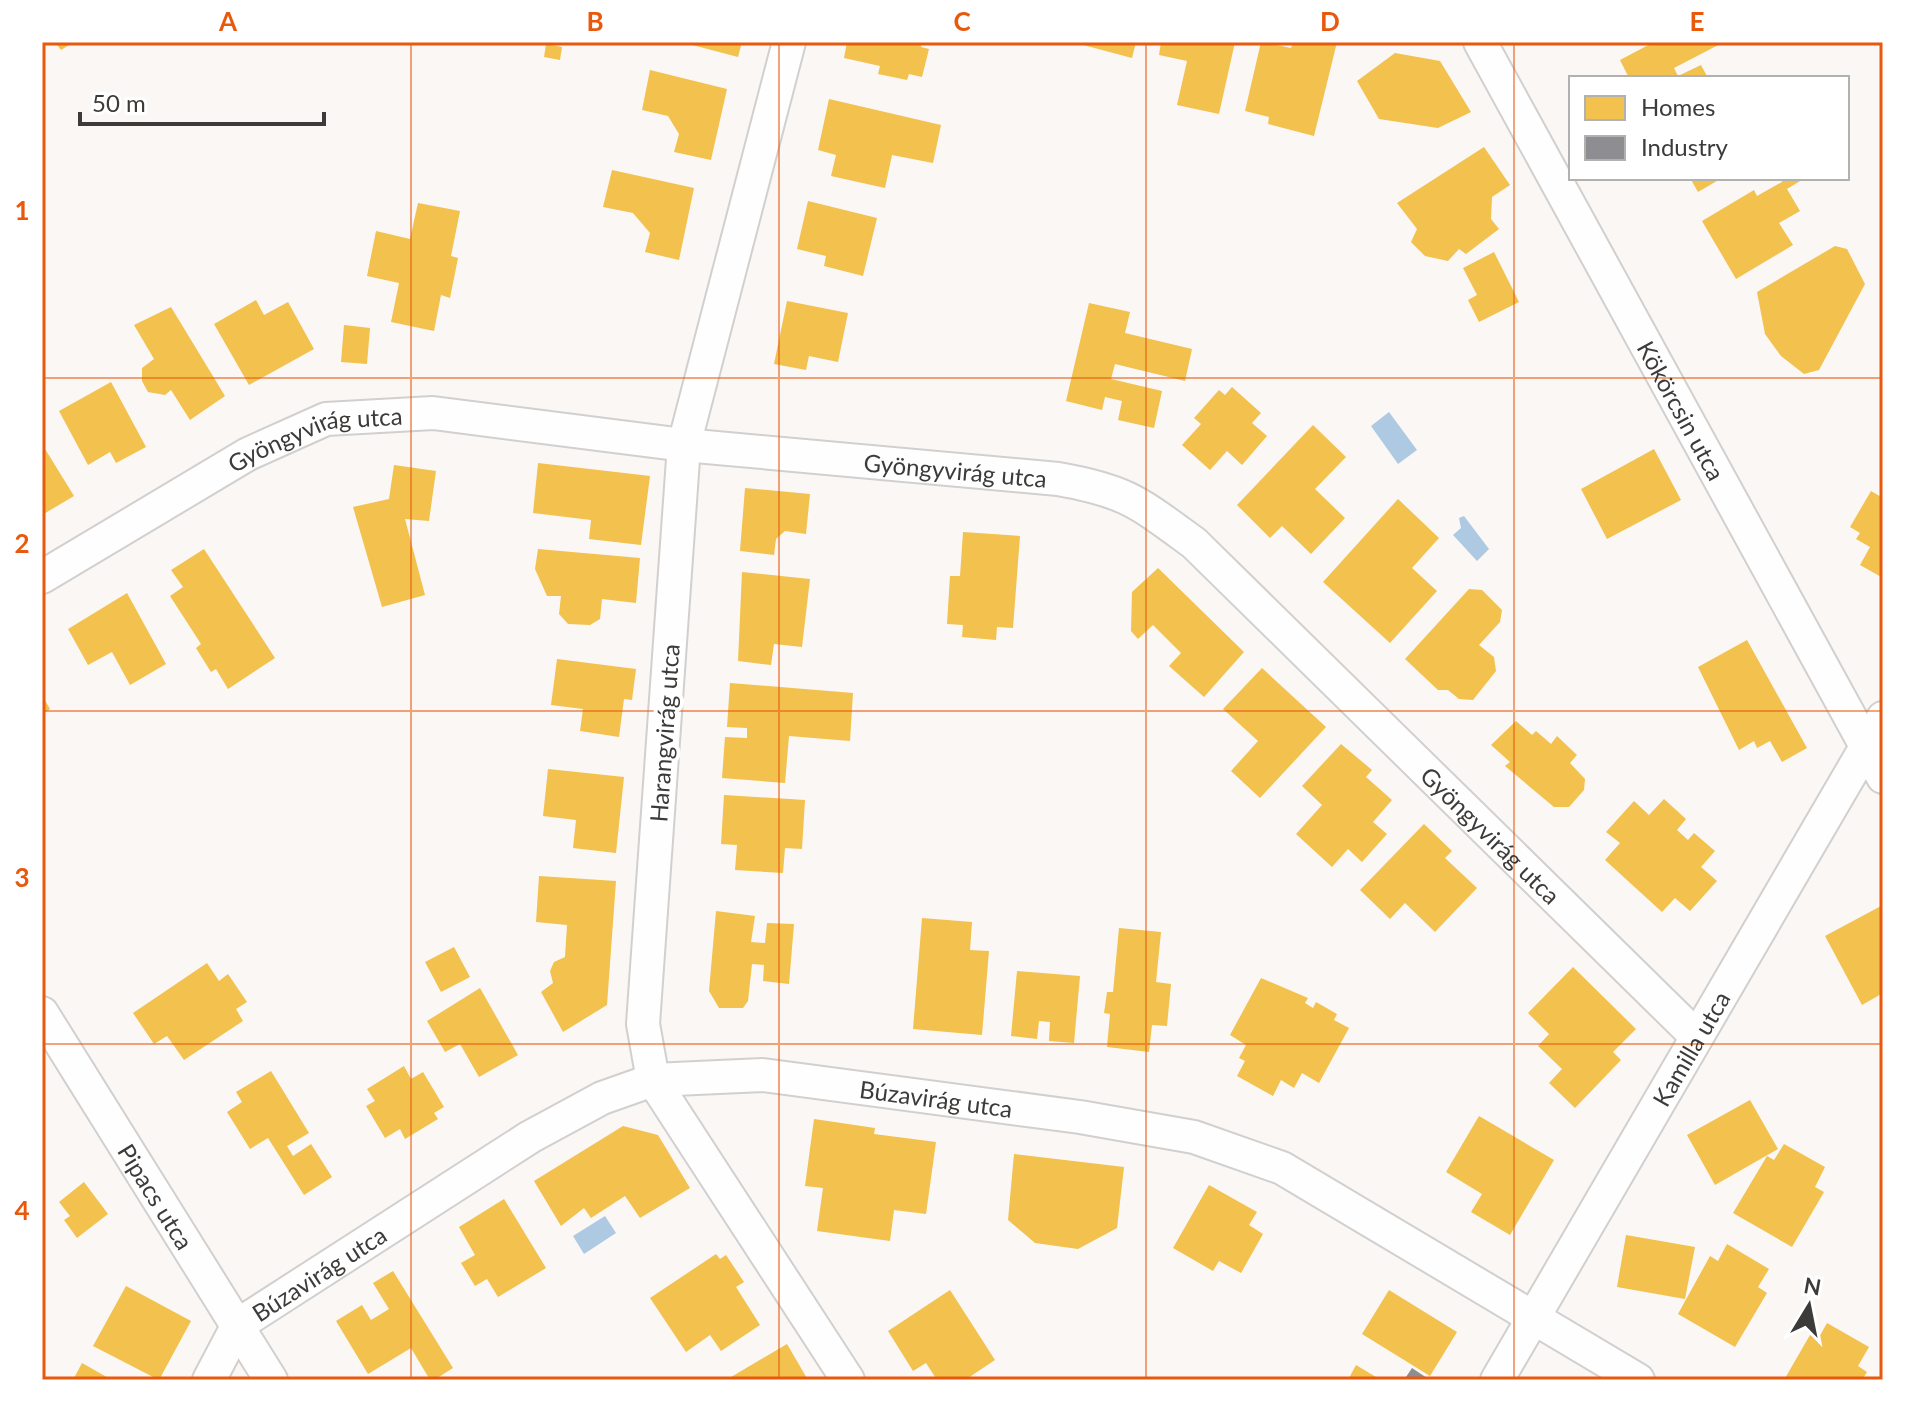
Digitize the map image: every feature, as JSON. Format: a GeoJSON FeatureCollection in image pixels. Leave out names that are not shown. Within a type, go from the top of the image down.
{"type":"FeatureCollection","features":[{"type":"Feature","properties":{"kind":"street","name":"Harangvirág utca"},"geometry":{"type":"LineString","coordinates":[[789,42],[684,445],[643,1024],[653,1080],[848,1380]]}},
{"type":"Feature","properties":{"kind":"street","name":"Kökörcsin utca"},"geometry":{"type":"LineString","coordinates":[[1480,42],[1883,777]]}},
{"type":"Feature","properties":{"kind":"street","name":"Gyöngyvirág utca"},"geometry":{"type":"LineString","coordinates":[[42,577],[248,454],[326,419],[433,413],[684,445],[1058,479],[1105,487],[1133,498],[1194,543],[1695,1035]]}},
{"type":"Feature","properties":{"kind":"street","name":"Kamilla utca"},"geometry":{"type":"LineString","coordinates":[[1497,1380],[1695,1035],[1883,718]]}},
{"type":"Feature","properties":{"kind":"street","name":"Pipacs utca"},"geometry":{"type":"LineString","coordinates":[[42,1013],[271,1380]]}},
{"type":"Feature","properties":{"kind":"street","name":"Búzavirág utca"},"geometry":{"type":"LineString","coordinates":[[238,1325],[530,1137],[602,1098],[653,1080],[763,1075],[1065,1115],[1194,1137],[1282,1168],[1638,1380]]}},
{"type":"Feature","properties":{"kind":"street"},"geometry":{"type":"LineString","coordinates":[[209,1380],[238,1325]]}},
{"type":"Feature","properties":{"kind":"water"},"geometry":{"type":"Polygon","coordinates":[[[1389,412],[1417,450],[1398,464],[1371,426],[1389,412]]]}},
{"type":"Feature","properties":{"kind":"water"},"geometry":{"type":"Polygon","coordinates":[[[1464,516],[1489,549],[1477,561],[1453,535],[1461,528],[1459,518],[1464,516]]]}},
{"type":"Feature","properties":{"kind":"water"},"geometry":{"type":"Polygon","coordinates":[[[605,1216],[616,1233],[584,1254],[573,1236],[605,1216]]]}},
{"type":"Feature","properties":{"kind":"building: Homes"},"geometry":{"type":"Polygon","coordinates":[[[55,42],[74,42],[61,50],[55,42]]]}},
{"type":"Feature","properties":{"kind":"building: Homes"},"geometry":{"type":"Polygon","coordinates":[[[681,42],[742,42],[738,57],[681,42]]]}},
{"type":"Feature","properties":{"kind":"building: Homes"},"geometry":{"type":"Polygon","coordinates":[[[847,42],[922,42],[921,47],[929,49],[922,77],[909,74],[907,80],[878,74],[880,66],[844,58],[847,42]]]}},
{"type":"Feature","properties":{"kind":"building: Homes"},"geometry":{"type":"Polygon","coordinates":[[[1072,42],[1136,42],[1132,58],[1072,42]]]}},
{"type":"Feature","properties":{"kind":"building: Homes"},"geometry":{"type":"Polygon","coordinates":[[[1161,42],[1235,42],[1219,114],[1177,105],[1187,61],[1159,55],[1161,42]]]}},
{"type":"Feature","properties":{"kind":"building: Homes"},"geometry":{"type":"Polygon","coordinates":[[[1261,42],[1291,48],[1293,42],[1337,42],[1314,136],[1268,124],[1269,117],[1245,111],[1261,42]]]}},
{"type":"Feature","properties":{"kind":"building: Homes"},"geometry":{"type":"Polygon","coordinates":[[[1654,42],[1724,42],[1674,68],[1678,76],[1628,76],[1620,60],[1654,42]]]}},
{"type":"Feature","properties":{"kind":"building: Homes"},"geometry":{"type":"Polygon","coordinates":[[[546,44],[562,47],[560,60],[544,57],[546,44]]]}},
{"type":"Feature","properties":{"kind":"building: Homes"},"geometry":{"type":"Polygon","coordinates":[[[1395,53],[1440,61],[1471,112],[1438,128],[1379,119],[1357,81],[1395,53]]]}},
{"type":"Feature","properties":{"kind":"building: Homes"},"geometry":{"type":"Polygon","coordinates":[[[1701,65],[1707,76],[1678,76],[1701,65]]]}},
{"type":"Feature","properties":{"kind":"building: Homes"},"geometry":{"type":"Polygon","coordinates":[[[650,70],[727,89],[711,160],[674,152],[679,134],[668,116],[642,110],[650,70]]]}},
{"type":"Feature","properties":{"kind":"building: Homes"},"geometry":{"type":"Polygon","coordinates":[[[829,99],[941,125],[933,163],[892,155],[885,188],[831,176],[836,155],[818,150],[829,99]]]}},
{"type":"Feature","properties":{"kind":"building: Homes"},"geometry":{"type":"Polygon","coordinates":[[[1484,147],[1510,185],[1492,197],[1491,219],[1499,229],[1466,254],[1459,249],[1448,261],[1425,256],[1411,242],[1417,229],[1397,203],[1484,147]]]}},
{"type":"Feature","properties":{"kind":"building: Homes"},"geometry":{"type":"Polygon","coordinates":[[[612,170],[694,188],[679,260],[645,252],[650,233],[633,213],[603,207],[612,170]]]}},
{"type":"Feature","properties":{"kind":"building: Homes"},"geometry":{"type":"Polygon","coordinates":[[[1691,180],[1719,180],[1698,192],[1691,180]]]}},
{"type":"Feature","properties":{"kind":"building: Homes"},"geometry":{"type":"Polygon","coordinates":[[[1802,180],[1787,189],[1800,211],[1779,223],[1793,245],[1736,279],[1702,221],[1754,190],[1757,196],[1782,182],[1802,180]]]}},
{"type":"Feature","properties":{"kind":"building: Homes"},"geometry":{"type":"Polygon","coordinates":[[[808,201],[877,218],[863,276],[824,266],[826,256],[797,249],[808,201]]]}},
{"type":"Feature","properties":{"kind":"building: Homes"},"geometry":{"type":"Polygon","coordinates":[[[418,203],[460,211],[451,256],[458,258],[450,298],[441,295],[434,331],[391,322],[399,283],[367,276],[376,231],[410,239],[418,203]]]}},
{"type":"Feature","properties":{"kind":"building: Homes"},"geometry":{"type":"Polygon","coordinates":[[[1835,246],[1847,249],[1865,284],[1819,370],[1804,374],[1781,356],[1765,334],[1757,292],[1835,246]]]}},
{"type":"Feature","properties":{"kind":"building: Homes"},"geometry":{"type":"Polygon","coordinates":[[[1494,252],[1519,302],[1479,322],[1468,300],[1477,295],[1463,268],[1494,252]]]}},
{"type":"Feature","properties":{"kind":"building: Homes"},"geometry":{"type":"Polygon","coordinates":[[[256,300],[264,315],[288,302],[314,349],[249,385],[214,324],[256,300]]]}},
{"type":"Feature","properties":{"kind":"building: Homes"},"geometry":{"type":"Polygon","coordinates":[[[787,301],[848,313],[838,362],[809,356],[806,370],[774,364],[787,301]]]}},
{"type":"Feature","properties":{"kind":"building: Homes"},"geometry":{"type":"Polygon","coordinates":[[[1089,303],[1130,312],[1125,333],[1192,349],[1185,381],[1115,364],[1111,379],[1162,391],[1154,428],[1118,420],[1122,401],[1105,397],[1102,410],[1066,401],[1089,303]]]}},
{"type":"Feature","properties":{"kind":"building: Homes"},"geometry":{"type":"Polygon","coordinates":[[[171,307],[225,396],[190,420],[171,390],[165,395],[148,392],[142,381],[142,368],[154,359],[134,325],[171,307]]]}},
{"type":"Feature","properties":{"kind":"building: Homes"},"geometry":{"type":"Polygon","coordinates":[[[344,325],[370,328],[367,364],[341,362],[344,325]]]}},
{"type":"Feature","properties":{"kind":"building: Homes"},"geometry":{"type":"Polygon","coordinates":[[[111,382],[146,447],[116,463],[110,452],[88,465],[59,411],[111,382]]]}},
{"type":"Feature","properties":{"kind":"building: Homes"},"geometry":{"type":"Polygon","coordinates":[[[1232,387],[1261,413],[1252,423],[1267,436],[1242,465],[1227,451],[1210,470],[1182,445],[1201,424],[1194,418],[1219,390],[1225,395],[1232,387]]]}},
{"type":"Feature","properties":{"kind":"building: Homes"},"geometry":{"type":"Polygon","coordinates":[[[1313,425],[1346,457],[1315,489],[1345,518],[1311,554],[1282,526],[1270,538],[1237,505],[1313,425]]]}},
{"type":"Feature","properties":{"kind":"building: Homes"},"geometry":{"type":"Polygon","coordinates":[[[42,444],[74,496],[42,515],[42,444]]]}},
{"type":"Feature","properties":{"kind":"building: Homes"},"geometry":{"type":"Polygon","coordinates":[[[1654,449],[1681,500],[1607,539],[1581,489],[1654,449]]]}},
{"type":"Feature","properties":{"kind":"building: Homes"},"geometry":{"type":"Polygon","coordinates":[[[538,463],[650,476],[641,545],[589,539],[591,520],[533,513],[538,463]]]}},
{"type":"Feature","properties":{"kind":"building: Homes"},"geometry":{"type":"Polygon","coordinates":[[[394,465],[436,471],[429,521],[405,519],[425,595],[382,607],[353,507],[389,499],[394,465]]]}},
{"type":"Feature","properties":{"kind":"building: Homes"},"geometry":{"type":"Polygon","coordinates":[[[745,488],[810,494],[806,534],[785,531],[776,539],[774,555],[740,551],[745,488]]]}},
{"type":"Feature","properties":{"kind":"building: Homes"},"geometry":{"type":"Polygon","coordinates":[[[1871,491],[1883,498],[1883,578],[1860,565],[1870,547],[1856,539],[1860,533],[1850,527],[1871,491]]]}},
{"type":"Feature","properties":{"kind":"building: Homes"},"geometry":{"type":"Polygon","coordinates":[[[1398,499],[1439,538],[1412,568],[1437,591],[1390,643],[1323,582],[1398,499]]]}},
{"type":"Feature","properties":{"kind":"building: Homes"},"geometry":{"type":"Polygon","coordinates":[[[963,532],[1020,536],[1013,628],[997,627],[996,640],[962,637],[963,625],[947,624],[950,576],[960,576],[963,532]]]}},
{"type":"Feature","properties":{"kind":"building: Homes"},"geometry":{"type":"Polygon","coordinates":[[[204,549],[275,658],[228,689],[216,669],[211,672],[196,648],[201,644],[170,596],[183,587],[171,570],[204,549]]]}},
{"type":"Feature","properties":{"kind":"building: Homes"},"geometry":{"type":"Polygon","coordinates":[[[538,549],[640,558],[636,603],[602,599],[600,619],[590,625],[568,624],[559,614],[561,596],[547,596],[535,569],[538,549]]]}},
{"type":"Feature","properties":{"kind":"building: Homes"},"geometry":{"type":"Polygon","coordinates":[[[1158,568],[1244,652],[1204,697],[1169,666],[1181,653],[1153,625],[1138,639],[1131,631],[1132,592],[1158,568]]]}},
{"type":"Feature","properties":{"kind":"building: Homes"},"geometry":{"type":"Polygon","coordinates":[[[742,572],[810,579],[802,647],[774,644],[771,665],[738,661],[742,572]]]}},
{"type":"Feature","properties":{"kind":"building: Homes"},"geometry":{"type":"Polygon","coordinates":[[[1469,589],[1482,590],[1502,610],[1500,622],[1479,645],[1494,657],[1496,671],[1473,700],[1459,699],[1448,690],[1438,690],[1405,659],[1469,589]]]}},
{"type":"Feature","properties":{"kind":"building: Homes"},"geometry":{"type":"Polygon","coordinates":[[[127,593],[166,664],[130,685],[112,652],[88,665],[68,629],[127,593]]]}},
{"type":"Feature","properties":{"kind":"building: Homes"},"geometry":{"type":"Polygon","coordinates":[[[1747,640],[1807,748],[1782,762],[1770,741],[1757,748],[1754,741],[1739,750],[1698,667],[1747,640]]]}},
{"type":"Feature","properties":{"kind":"building: Homes"},"geometry":{"type":"Polygon","coordinates":[[[557,659],[636,669],[632,700],[624,699],[619,737],[580,731],[583,709],[551,705],[557,659]]]}},
{"type":"Feature","properties":{"kind":"building: Homes"},"geometry":{"type":"Polygon","coordinates":[[[1262,668],[1326,727],[1260,798],[1231,771],[1258,741],[1223,709],[1262,668]]]}},
{"type":"Feature","properties":{"kind":"building: Homes"},"geometry":{"type":"Polygon","coordinates":[[[730,683],[853,693],[850,741],[789,736],[785,783],[722,778],[725,737],[747,738],[747,728],[727,727],[730,683]]]}},
{"type":"Feature","properties":{"kind":"building: Homes"},"geometry":{"type":"Polygon","coordinates":[[[42,695],[50,709],[42,714],[42,695]]]}},
{"type":"Feature","properties":{"kind":"building: Homes"},"geometry":{"type":"Polygon","coordinates":[[[1516,721],[1532,735],[1536,731],[1551,744],[1557,736],[1577,755],[1570,763],[1585,779],[1584,790],[1569,807],[1554,807],[1505,766],[1510,762],[1491,745],[1516,721]]]}},
{"type":"Feature","properties":{"kind":"building: Homes"},"geometry":{"type":"Polygon","coordinates":[[[1341,744],[1372,770],[1366,777],[1392,800],[1373,822],[1387,834],[1362,862],[1348,849],[1332,867],[1296,834],[1322,805],[1302,786],[1341,744]]]}},
{"type":"Feature","properties":{"kind":"building: Homes"},"geometry":{"type":"Polygon","coordinates":[[[548,769],[624,777],[616,853],[573,848],[576,820],[543,816],[548,769]]]}},
{"type":"Feature","properties":{"kind":"building: Homes"},"geometry":{"type":"Polygon","coordinates":[[[724,795],[805,800],[802,849],[785,848],[783,873],[735,870],[737,845],[721,844],[724,795]]]}},
{"type":"Feature","properties":{"kind":"building: Homes"},"geometry":{"type":"Polygon","coordinates":[[[1664,799],[1686,819],[1677,830],[1688,840],[1694,833],[1715,851],[1701,867],[1717,881],[1690,911],[1675,898],[1662,912],[1605,860],[1620,843],[1606,832],[1634,801],[1649,815],[1664,799]]]}},
{"type":"Feature","properties":{"kind":"building: Homes"},"geometry":{"type":"Polygon","coordinates":[[[1424,824],[1452,851],[1445,858],[1477,888],[1435,932],[1405,903],[1390,919],[1360,890],[1424,824]]]}},
{"type":"Feature","properties":{"kind":"building: Homes"},"geometry":{"type":"Polygon","coordinates":[[[539,876],[616,881],[607,1005],[563,1032],[541,992],[553,983],[550,971],[554,962],[565,957],[567,925],[536,922],[539,876]]]}},
{"type":"Feature","properties":{"kind":"building: Homes"},"geometry":{"type":"Polygon","coordinates":[[[1881,906],[1883,993],[1862,1005],[1825,936],[1881,906]]]}},
{"type":"Feature","properties":{"kind":"building: Homes"},"geometry":{"type":"Polygon","coordinates":[[[716,911],[755,916],[751,942],[765,943],[767,923],[794,924],[789,984],[763,981],[764,965],[752,964],[748,1001],[743,1008],[719,1008],[709,991],[716,911]]]}},
{"type":"Feature","properties":{"kind":"building: Homes"},"geometry":{"type":"Polygon","coordinates":[[[922,918],[972,922],[970,950],[989,951],[982,1035],[913,1029],[922,918]]]}},
{"type":"Feature","properties":{"kind":"building: Homes"},"geometry":{"type":"Polygon","coordinates":[[[1119,928],[1161,932],[1156,982],[1171,984],[1167,1026],[1152,1025],[1149,1052],[1107,1047],[1110,1014],[1104,1013],[1107,992],[1113,992],[1119,928]]]}},
{"type":"Feature","properties":{"kind":"building: Homes"},"geometry":{"type":"Polygon","coordinates":[[[454,947],[470,977],[441,992],[425,962],[454,947]]]}},
{"type":"Feature","properties":{"kind":"building: Homes"},"geometry":{"type":"Polygon","coordinates":[[[207,963],[219,981],[228,974],[247,1002],[236,1009],[243,1021],[184,1060],[167,1036],[154,1044],[133,1013],[207,963]]]}},
{"type":"Feature","properties":{"kind":"building: Homes"},"geometry":{"type":"Polygon","coordinates":[[[1573,967],[1636,1029],[1613,1052],[1621,1060],[1575,1108],[1549,1083],[1562,1069],[1538,1046],[1549,1034],[1528,1013],[1573,967]]]}},
{"type":"Feature","properties":{"kind":"building: Homes"},"geometry":{"type":"Polygon","coordinates":[[[1017,971],[1080,976],[1074,1043],[1049,1041],[1050,1022],[1039,1021],[1037,1039],[1011,1036],[1017,971]]]}},
{"type":"Feature","properties":{"kind":"building: Homes"},"geometry":{"type":"Polygon","coordinates":[[[1261,978],[1308,998],[1305,1003],[1313,1008],[1316,1002],[1337,1014],[1334,1020],[1349,1028],[1319,1083],[1302,1073],[1294,1088],[1281,1080],[1273,1096],[1237,1076],[1245,1061],[1239,1058],[1246,1045],[1230,1035],[1261,978]]]}},
{"type":"Feature","properties":{"kind":"building: Homes"},"geometry":{"type":"Polygon","coordinates":[[[480,988],[518,1055],[479,1077],[460,1044],[445,1052],[427,1021],[480,988]]]}},
{"type":"Feature","properties":{"kind":"building: Homes"},"geometry":{"type":"Polygon","coordinates":[[[404,1066],[411,1079],[423,1072],[444,1107],[434,1113],[438,1119],[405,1139],[400,1129],[385,1138],[366,1106],[375,1101],[367,1089],[404,1066]]]}},
{"type":"Feature","properties":{"kind":"building: Homes"},"geometry":{"type":"Polygon","coordinates":[[[271,1071],[309,1133],[287,1146],[293,1156],[311,1144],[332,1177],[304,1195],[268,1138],[250,1149],[227,1112],[242,1102],[236,1092],[271,1071]]]}},
{"type":"Feature","properties":{"kind":"building: Homes"},"geometry":{"type":"Polygon","coordinates":[[[1750,1100],[1778,1149],[1715,1185],[1687,1135],[1750,1100]]]}},
{"type":"Feature","properties":{"kind":"building: Homes"},"geometry":{"type":"Polygon","coordinates":[[[1479,1116],[1554,1160],[1510,1235],[1471,1212],[1482,1194],[1446,1172],[1479,1116]]]}},
{"type":"Feature","properties":{"kind":"building: Homes"},"geometry":{"type":"Polygon","coordinates":[[[814,1119],[875,1128],[874,1134],[936,1142],[926,1214],[894,1210],[890,1241],[817,1231],[823,1188],[805,1186],[814,1119]]]}},
{"type":"Feature","properties":{"kind":"building: Homes"},"geometry":{"type":"Polygon","coordinates":[[[623,1126],[658,1135],[690,1188],[640,1218],[625,1196],[591,1218],[584,1208],[561,1226],[534,1181],[623,1126]]]}},
{"type":"Feature","properties":{"kind":"building: Homes"},"geometry":{"type":"Polygon","coordinates":[[[1784,1144],[1825,1167],[1815,1187],[1824,1192],[1792,1247],[1733,1213],[1767,1156],[1774,1160],[1784,1144]]]}},
{"type":"Feature","properties":{"kind":"building: Homes"},"geometry":{"type":"Polygon","coordinates":[[[1014,1154],[1124,1167],[1117,1228],[1078,1249],[1035,1243],[1008,1220],[1014,1154]]]}},
{"type":"Feature","properties":{"kind":"building: Homes"},"geometry":{"type":"Polygon","coordinates":[[[84,1182],[108,1214],[77,1238],[64,1220],[70,1216],[59,1202],[84,1182]]]}},
{"type":"Feature","properties":{"kind":"building: Homes"},"geometry":{"type":"Polygon","coordinates":[[[1209,1185],[1257,1212],[1249,1225],[1263,1234],[1241,1273],[1219,1261],[1213,1271],[1173,1248],[1209,1185]]]}},
{"type":"Feature","properties":{"kind":"building: Homes"},"geometry":{"type":"Polygon","coordinates":[[[504,1199],[546,1268],[498,1297],[487,1279],[475,1286],[461,1263],[475,1255],[459,1227],[504,1199]]]}},
{"type":"Feature","properties":{"kind":"building: Homes"},"geometry":{"type":"Polygon","coordinates":[[[1626,1235],[1695,1247],[1685,1299],[1617,1287],[1626,1235]]]}},
{"type":"Feature","properties":{"kind":"building: Homes"},"geometry":{"type":"Polygon","coordinates":[[[1727,1244],[1769,1269],[1758,1287],[1767,1293],[1735,1347],[1678,1314],[1710,1256],[1718,1261],[1727,1244]]]}},
{"type":"Feature","properties":{"kind":"building: Homes"},"geometry":{"type":"Polygon","coordinates":[[[716,1254],[720,1259],[726,1255],[744,1282],[736,1287],[760,1325],[721,1351],[710,1335],[686,1352],[650,1298],[716,1254]]]}},
{"type":"Feature","properties":{"kind":"building: Homes"},"geometry":{"type":"Polygon","coordinates":[[[393,1271],[453,1368],[434,1380],[430,1380],[411,1348],[368,1374],[336,1321],[362,1305],[371,1320],[389,1309],[373,1283],[393,1271]]]}},
{"type":"Feature","properties":{"kind":"building: Homes"},"geometry":{"type":"Polygon","coordinates":[[[126,1286],[191,1321],[159,1380],[93,1346],[126,1286]]]}},
{"type":"Feature","properties":{"kind":"building: Homes"},"geometry":{"type":"Polygon","coordinates":[[[950,1290],[995,1360],[965,1380],[937,1380],[926,1363],[913,1371],[888,1331],[950,1290]]]}},
{"type":"Feature","properties":{"kind":"building: Homes"},"geometry":{"type":"Polygon","coordinates":[[[1389,1290],[1457,1332],[1430,1376],[1362,1334],[1389,1290]]]}},
{"type":"Feature","properties":{"kind":"building: Homes"},"geometry":{"type":"Polygon","coordinates":[[[1827,1323],[1869,1347],[1858,1366],[1867,1372],[1862,1380],[1784,1380],[1810,1335],[1818,1339],[1827,1323]]]}},
{"type":"Feature","properties":{"kind":"building: Homes"},"geometry":{"type":"Polygon","coordinates":[[[787,1344],[808,1380],[726,1380],[787,1344]]]}},
{"type":"Feature","properties":{"kind":"building: Homes"},"geometry":{"type":"Polygon","coordinates":[[[82,1363],[112,1380],[73,1380],[82,1363]]]}},
{"type":"Feature","properties":{"kind":"building: Homes"},"geometry":{"type":"Polygon","coordinates":[[[1356,1365],[1381,1380],[1348,1380],[1356,1365]]]}},
{"type":"Feature","properties":{"kind":"building: Industry"},"geometry":{"type":"Polygon","coordinates":[[[1412,1368],[1430,1380],[1404,1380],[1412,1368]]]}}]}
